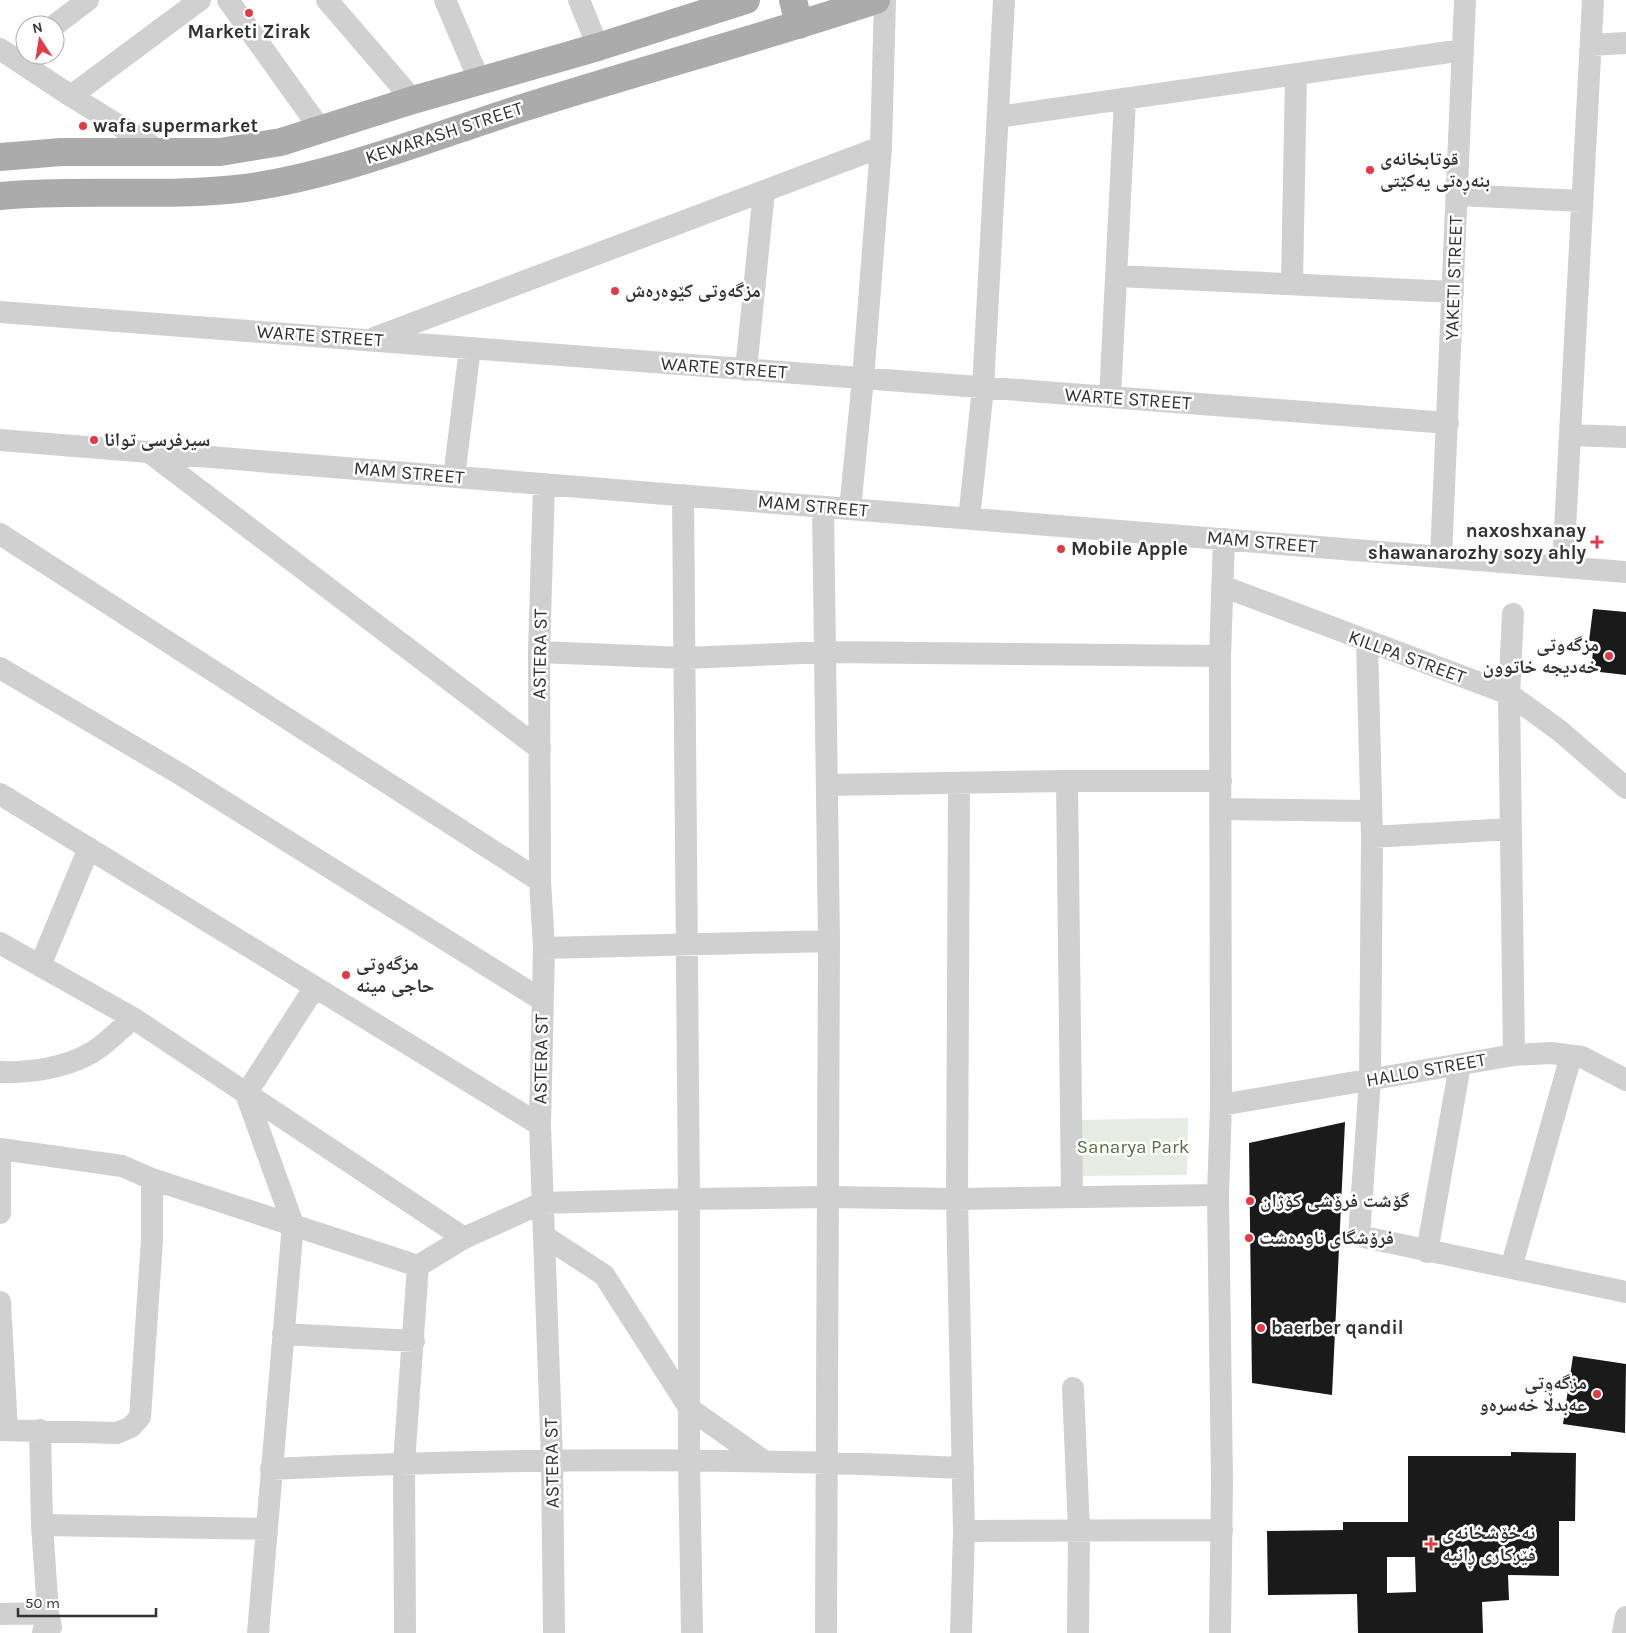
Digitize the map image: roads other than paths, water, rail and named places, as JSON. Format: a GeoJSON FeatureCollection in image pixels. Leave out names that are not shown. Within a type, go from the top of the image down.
{"type":"FeatureCollection","features":[{"type":"Feature","properties":{"kind":"main road","name":"KEWARASH STREET"},"geometry":{"type":"LineString","coordinates":[[0,157],[61,152],[165,154],[220,152],[252,147],[321,130],[412,100],[598,47],[712,4],[746,0]]}},
{"type":"Feature","properties":{"kind":"main road","name":"KEWARASH STREET"},"geometry":{"type":"LineString","coordinates":[[0,196],[73,192],[196,192],[245,188],[292,180],[373,157],[521,108],[796,13],[876,0]]}},
{"type":"Feature","properties":{"kind":"street"},"geometry":{"type":"LineString","coordinates":[[65,17],[88,0]]}},
{"type":"Feature","properties":{"kind":"street"},"geometry":{"type":"LineString","coordinates":[[71,96],[200,0]]}},
{"type":"Feature","properties":{"kind":"street"},"geometry":{"type":"LineString","coordinates":[[228,0],[321,130]]}},
{"type":"Feature","properties":{"kind":"street"},"geometry":{"type":"LineString","coordinates":[[327,0],[412,100]]}},
{"type":"Feature","properties":{"kind":"street"},"geometry":{"type":"LineString","coordinates":[[446,0],[480,82]]}},
{"type":"Feature","properties":{"kind":"street"},"geometry":{"type":"LineString","coordinates":[[578,0],[598,47]]}},
{"type":"Feature","properties":{"kind":"street"},"geometry":{"type":"LineString","coordinates":[[850,509],[863,379],[881,146],[885,0]]}},
{"type":"Feature","properties":{"kind":"street"},"geometry":{"type":"LineString","coordinates":[[969,518],[983,388],[1004,0]]}},
{"type":"Feature","properties":{"kind":"street","name":"YAKETI STREET"},"geometry":{"type":"LineString","coordinates":[[1441,557],[1465,0]]}},
{"type":"Feature","properties":{"kind":"street"},"geometry":{"type":"LineString","coordinates":[[1563,567],[1593,0]]}},
{"type":"Feature","properties":{"kind":"street"},"geometry":{"type":"LineString","coordinates":[[1591,45],[1626,43]]}},
{"type":"Feature","properties":{"kind":"street"},"geometry":{"type":"LineString","coordinates":[[998,117],[1463,50]]}},
{"type":"Feature","properties":{"kind":"street"},"geometry":{"type":"LineString","coordinates":[[13,52],[71,96],[165,154]]}},
{"type":"Feature","properties":{"kind":"street"},"geometry":{"type":"LineString","coordinates":[[1292,284],[1296,74]]}},
{"type":"Feature","properties":{"kind":"street"},"geometry":{"type":"LineString","coordinates":[[1110,397],[1118,276],[1125,99]]}},
{"type":"Feature","properties":{"kind":"street"},"geometry":{"type":"LineString","coordinates":[[368,340],[881,146]]}},
{"type":"Feature","properties":{"kind":"street"},"geometry":{"type":"LineString","coordinates":[[746,370],[764,191]]}},
{"type":"Feature","properties":{"kind":"street"},"geometry":{"type":"LineString","coordinates":[[1457,195],[1582,201]]}},
{"type":"Feature","properties":{"kind":"street"},"geometry":{"type":"LineString","coordinates":[[1118,276],[1453,292]]}},
{"type":"Feature","properties":{"kind":"street","name":"WARTE STREET"},"geometry":{"type":"LineString","coordinates":[[0,312],[1448,423]]}},
{"type":"Feature","properties":{"kind":"street"},"geometry":{"type":"LineString","coordinates":[[454,477],[470,348]]}},
{"type":"Feature","properties":{"kind":"street"},"geometry":{"type":"LineString","coordinates":[[1570,435],[1626,437]]}},
{"type":"Feature","properties":{"kind":"street","name":"MAM STREET"},"geometry":{"type":"LineString","coordinates":[[0,440],[1626,572]]}},
{"type":"Feature","properties":{"kind":"street"},"geometry":{"type":"LineString","coordinates":[[148,452],[540,750]]}},
{"type":"Feature","properties":{"kind":"street","name":"ASTERA ST"},"geometry":{"type":"LineString","coordinates":[[544,484],[539,652],[540,881],[544,948],[540,1126],[552,1460],[554,1633]]}},
{"type":"Feature","properties":{"kind":"street"},"geometry":{"type":"LineString","coordinates":[[683,495],[689,1199],[689,1461],[692,1633]]}},
{"type":"Feature","properties":{"kind":"street"},"geometry":{"type":"LineString","coordinates":[[823,507],[828,784],[826,1633]]}},
{"type":"Feature","properties":{"kind":"street"},"geometry":{"type":"LineString","coordinates":[[0,534],[540,881]]}},
{"type":"Feature","properties":{"kind":"street"},"geometry":{"type":"LineString","coordinates":[[1220,1633],[1222,1530],[1218,1195],[1221,1105],[1220,656],[1224,539]]}},
{"type":"Feature","properties":{"kind":"street","name":"KILLPA STREET"},"geometry":{"type":"LineString","coordinates":[[1222,586],[1509,694],[1560,731],[1626,788]]}},
{"type":"Feature","properties":{"kind":"street"},"geometry":{"type":"LineString","coordinates":[[1514,614],[1509,694],[1514,1055]]}},
{"type":"Feature","properties":{"kind":"street"},"geometry":{"type":"LineString","coordinates":[[1367,642],[1372,837],[1370,1080],[1359,1236],[1427,1252],[1626,1292]]}},
{"type":"Feature","properties":{"kind":"street"},"geometry":{"type":"LineString","coordinates":[[539,652],[685,658],[826,652],[1220,656]]}},
{"type":"Feature","properties":{"kind":"street"},"geometry":{"type":"LineString","coordinates":[[0,668],[180,774],[542,1000]]}},
{"type":"Feature","properties":{"kind":"street"},"geometry":{"type":"LineString","coordinates":[[828,784],[959,784],[1067,781],[1221,782]]}},
{"type":"Feature","properties":{"kind":"street"},"geometry":{"type":"LineString","coordinates":[[1067,781],[1072,1197]]}},
{"type":"Feature","properties":{"kind":"street"},"geometry":{"type":"LineString","coordinates":[[959,784],[957,1199],[964,1531],[961,1633]]}},
{"type":"Feature","properties":{"kind":"street"},"geometry":{"type":"LineString","coordinates":[[0,794],[540,1126]]}},
{"type":"Feature","properties":{"kind":"street"},"geometry":{"type":"LineString","coordinates":[[1221,809],[1371,811]]}},
{"type":"Feature","properties":{"kind":"street"},"geometry":{"type":"LineString","coordinates":[[1372,837],[1510,829]]}},
{"type":"Feature","properties":{"kind":"street"},"geometry":{"type":"LineString","coordinates":[[40,966],[89,848]]}},
{"type":"Feature","properties":{"kind":"street"},"geometry":{"type":"LineString","coordinates":[[544,948],[828,941]]}},
{"type":"Feature","properties":{"kind":"street"},"geometry":{"type":"LineString","coordinates":[[0,944],[133,1018],[464,1238]]}},
{"type":"Feature","properties":{"kind":"street"},"geometry":{"type":"LineString","coordinates":[[246,1094],[315,987]]}},
{"type":"Feature","properties":{"kind":"street"},"geometry":{"type":"LineString","coordinates":[[0,1072],[28,1072],[74,1061],[92,1053],[133,1018]]}},
{"type":"Feature","properties":{"kind":"street","name":"HALLO STREET"},"geometry":{"type":"LineString","coordinates":[[1221,1105],[1514,1055],[1551,1053],[1582,1057],[1626,1080]]}},
{"type":"Feature","properties":{"kind":"street"},"geometry":{"type":"LineString","coordinates":[[1511,1268],[1571,1056]]}},
{"type":"Feature","properties":{"kind":"street"},"geometry":{"type":"LineString","coordinates":[[1427,1252],[1460,1064]]}},
{"type":"Feature","properties":{"kind":"street"},"geometry":{"type":"LineString","coordinates":[[246,1094],[293,1224],[258,1633]]}},
{"type":"Feature","properties":{"kind":"street"},"geometry":{"type":"LineString","coordinates":[[0,1213],[0,1149],[122,1166],[152,1179],[418,1266],[464,1238],[542,1203],[828,1197],[957,1199],[1218,1195]]}},
{"type":"Feature","properties":{"kind":"street"},"geometry":{"type":"LineString","coordinates":[[0,1302],[4,1430],[118,1433],[131,1427],[140,1417],[152,1240],[152,1179]]}},
{"type":"Feature","properties":{"kind":"street"},"geometry":{"type":"LineString","coordinates":[[544,1236],[604,1275],[690,1409],[764,1461]]}},
{"type":"Feature","properties":{"kind":"street"},"geometry":{"type":"LineString","coordinates":[[405,1633],[404,1463],[418,1266]]}},
{"type":"Feature","properties":{"kind":"street"},"geometry":{"type":"LineString","coordinates":[[283,1334],[414,1341]]}},
{"type":"Feature","properties":{"kind":"street"},"geometry":{"type":"LineString","coordinates":[[1073,1388],[1079,1530],[1078,1633]]}},
{"type":"Feature","properties":{"kind":"street"},"geometry":{"type":"LineString","coordinates":[[0,1614],[48,1626],[42,1525],[40,1430]]}},
{"type":"Feature","properties":{"kind":"street"},"geometry":{"type":"LineString","coordinates":[[271,1469],[404,1463],[552,1460],[827,1461],[963,1468]]}},
{"type":"Feature","properties":{"kind":"street"},"geometry":{"type":"LineString","coordinates":[[42,1525],[267,1529]]}},
{"type":"Feature","properties":{"kind":"street"},"geometry":{"type":"LineString","coordinates":[[964,1531],[1222,1530]]}},
{"type":"Feature","properties":{"kind":"street"},"geometry":{"type":"LineString","coordinates":[[1623,1633],[1626,1617]]}},
{"type":"Feature","properties":{"kind":"place","name":"Marketi Zirak"},"geometry":{"type":"Point","coordinates":[249,13]}},
{"type":"Feature","properties":{"kind":"place","name":"wafa supermarket"},"geometry":{"type":"Point","coordinates":[83,126]}},
{"type":"Feature","properties":{"kind":"place","name":"قوتابخانەی بنەڕەتی یەکێتی"},"geometry":{"type":"Point","coordinates":[1370,170]}},
{"type":"Feature","properties":{"kind":"place","name":"مزگەوتی کێوەرەش"},"geometry":{"type":"Point","coordinates":[615,291]}},
{"type":"Feature","properties":{"kind":"place","name":"سيرفرسى توانا"},"geometry":{"type":"Point","coordinates":[94,440]}},
{"type":"Feature","properties":{"kind":"place","name":"naxoshxanay shawanarozhy sozy ahly"},"geometry":{"type":"Point","coordinates":[1597,542]}},
{"type":"Feature","properties":{"kind":"place","name":"Mobile Apple"},"geometry":{"type":"Point","coordinates":[1061,549]}},
{"type":"Feature","properties":{"kind":"place","name":"مزگەوتی خەدیجە خاتوون"},"geometry":{"type":"Point","coordinates":[1609,656]}},
{"type":"Feature","properties":{"kind":"place","name":"مزگەوتی حاجی مینە"},"geometry":{"type":"Point","coordinates":[346,975]}},
{"type":"Feature","properties":{"kind":"place","name":"گۆشت فرۆشی کۆژان"},"geometry":{"type":"Point","coordinates":[1250,1201]}},
{"type":"Feature","properties":{"kind":"place","name":"فرۆشگای ناوده‌شت"},"geometry":{"type":"Point","coordinates":[1249,1238]}},
{"type":"Feature","properties":{"kind":"place","name":"baerber qandil"},"geometry":{"type":"Point","coordinates":[1261,1328]}},
{"type":"Feature","properties":{"kind":"place","name":"مزگەوتی عەبدڵا خەسرەو"},"geometry":{"type":"Point","coordinates":[1597,1394]}},
{"type":"Feature","properties":{"kind":"place","name":"نەخۆشخانەی فێرکاری ڕانیە"},"geometry":{"type":"Point","coordinates":[1431,1544]}},
{"type":"Feature","properties":{"kind":"park label","name":"Sanarya Park"},"geometry":{"type":"Point","coordinates":[1133,1147]}}]}
